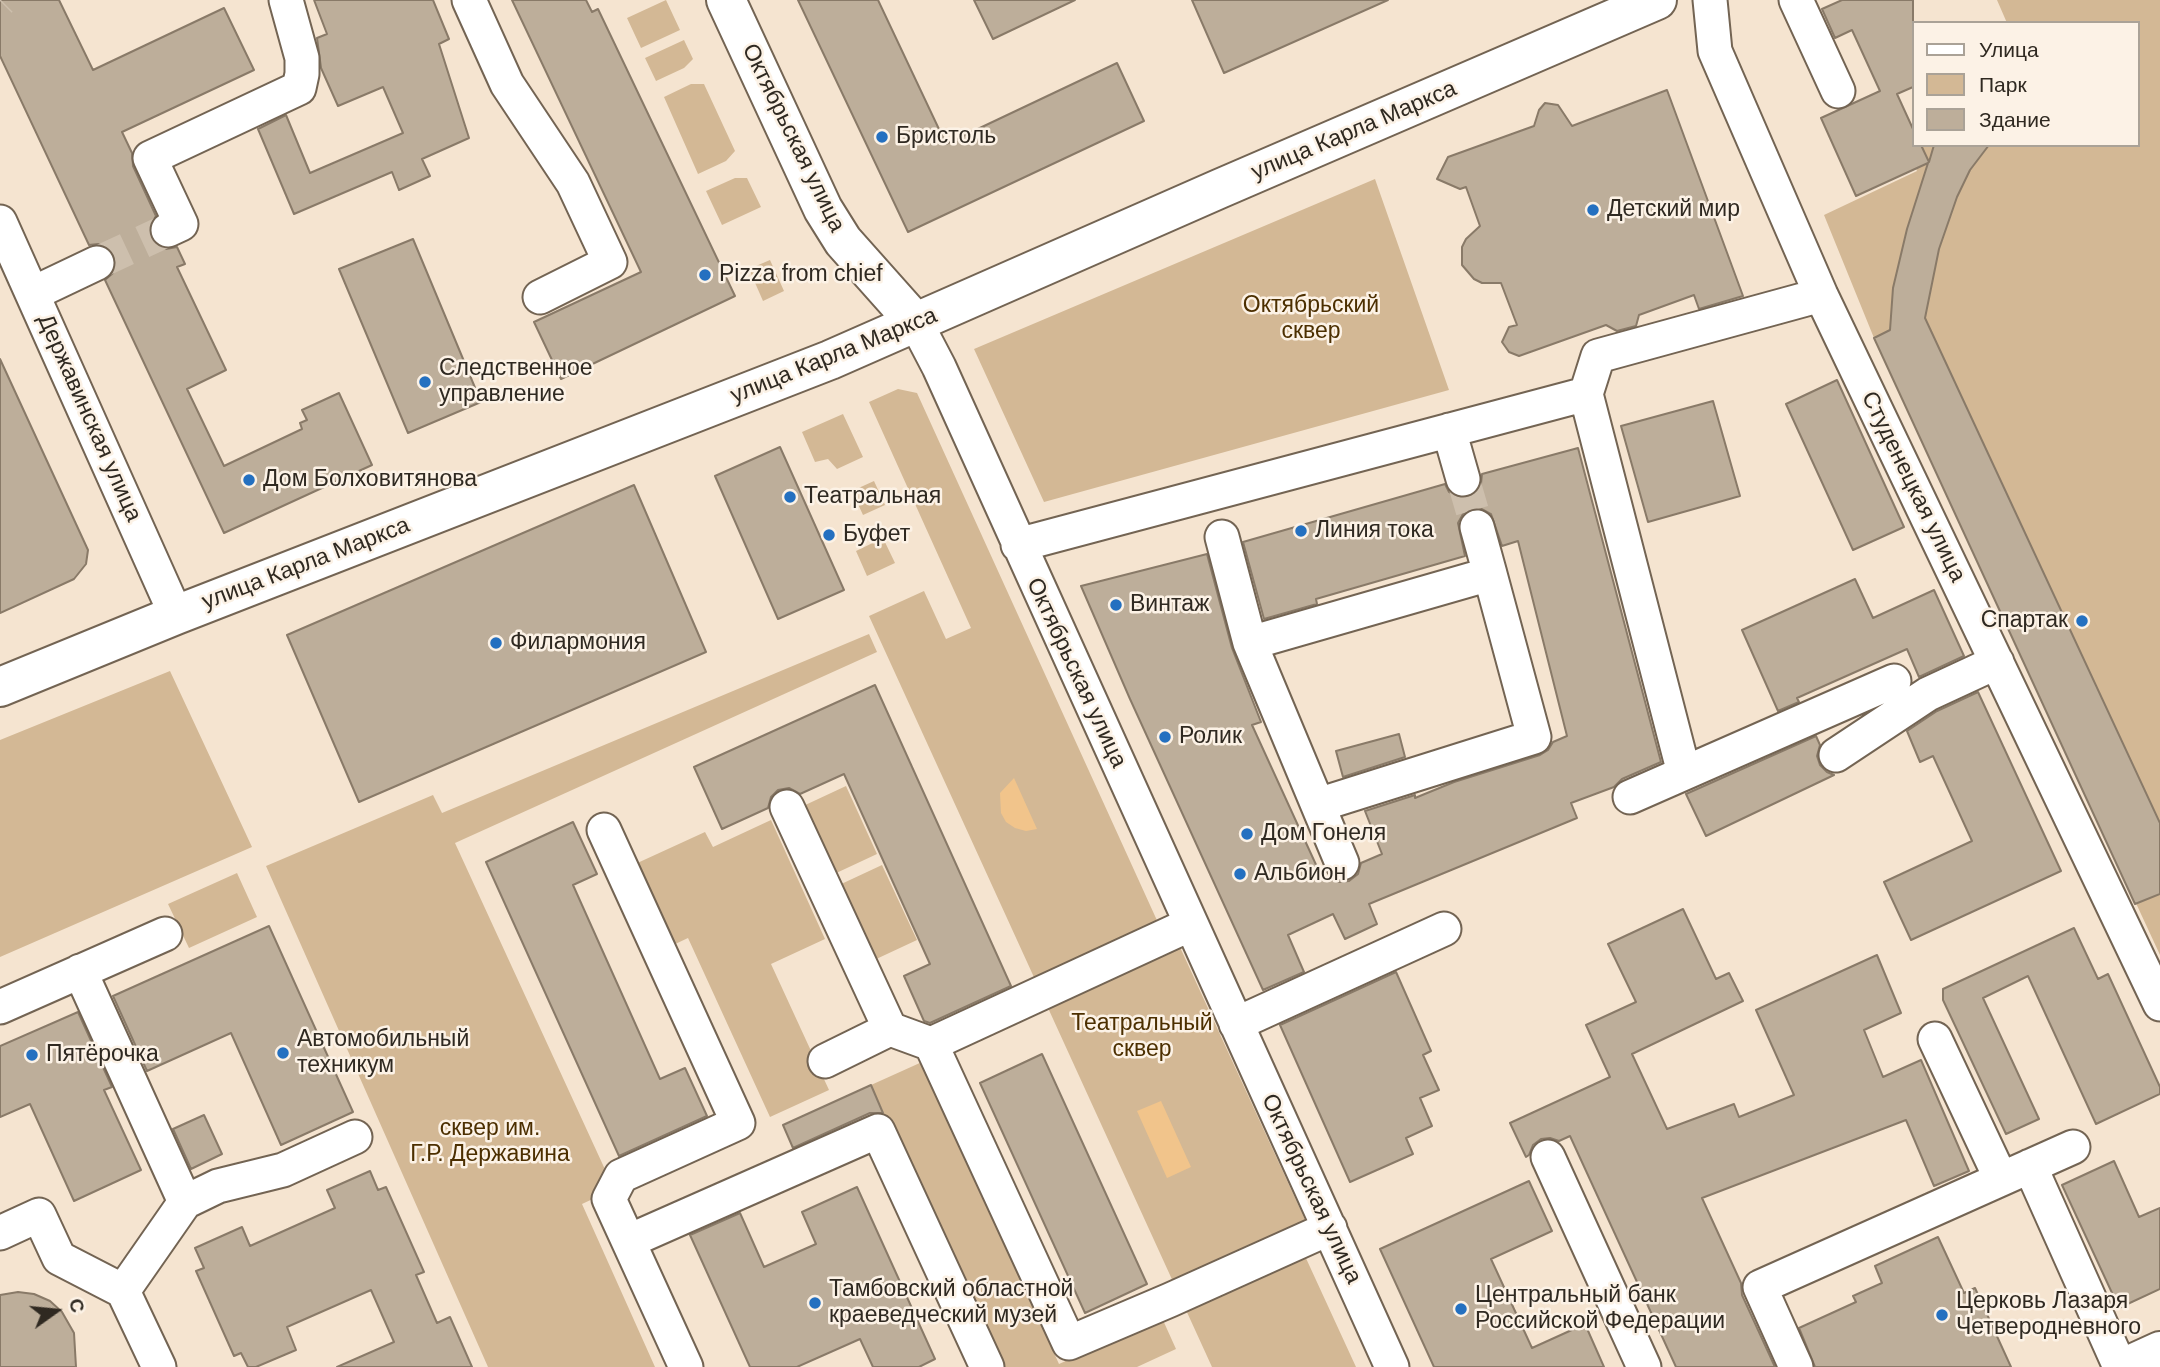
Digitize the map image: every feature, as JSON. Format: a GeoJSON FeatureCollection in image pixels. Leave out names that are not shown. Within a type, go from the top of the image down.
{"type":"FeatureCollection","features":[{"type":"Feature","properties":{"kind":"main road","name":"Октябрьская улица"},"geometry":{"type":"LineString","coordinates":[[726,0],[823,209],[843,241],[916,323]]}},
{"type":"Feature","properties":{"kind":"main road","name":"улица Карла Маркса"},"geometry":{"type":"LineString","coordinates":[[0,687],[176,615],[817,365],[1219,188],[1657,0]]}},
{"type":"Feature","properties":{"kind":"street"},"geometry":{"type":"LineString","coordinates":[[169,230],[181,224],[150,158],[299,89],[302,58],[286,0]]}},
{"type":"Feature","properties":{"kind":"street","name":"Студенецкая улица"},"geometry":{"type":"LineString","coordinates":[[1710,0],[1715,51],[1821,295],[2160,1003]]}},
{"type":"Feature","properties":{"kind":"street"},"geometry":{"type":"LineString","coordinates":[[1796,0],[1838,91]]}},
{"type":"Feature","properties":{"kind":"street"},"geometry":{"type":"LineString","coordinates":[[476,2],[508,84],[573,183],[610,262],[540,297]]}},
{"type":"Feature","properties":{"kind":"street","name":"Державинская улица"},"geometry":{"type":"LineString","coordinates":[[0,222],[176,615]]}},
{"type":"Feature","properties":{"kind":"street"},"geometry":{"type":"LineString","coordinates":[[34,293],[97,263]]}},
{"type":"Feature","properties":{"kind":"street"},"geometry":{"type":"LineString","coordinates":[[1684,773],[1586,394],[1598,356],[1821,295]]}},
{"type":"Feature","properties":{"kind":"street","name":"Октябрьская улица"},"geometry":{"type":"LineString","coordinates":[[916,323],[939,367],[1392,1367]]}},
{"type":"Feature","properties":{"kind":"street"},"geometry":{"type":"LineString","coordinates":[[1018,545],[1586,394]]}},
{"type":"Feature","properties":{"kind":"street"},"geometry":{"type":"LineString","coordinates":[[1449,430],[1463,479]]}},
{"type":"Feature","properties":{"kind":"street"},"geometry":{"type":"LineString","coordinates":[[1318,805],[1534,737],[1477,527]]}},
{"type":"Feature","properties":{"kind":"street"},"geometry":{"type":"LineString","coordinates":[[1222,537],[1250,643],[1342,863]]}},
{"type":"Feature","properties":{"kind":"street"},"geometry":{"type":"LineString","coordinates":[[1250,643],[1490,574]]}},
{"type":"Feature","properties":{"kind":"street"},"geometry":{"type":"LineString","coordinates":[[1836,755],[1928,694],[1997,662]]}},
{"type":"Feature","properties":{"kind":"street"},"geometry":{"type":"LineString","coordinates":[[1630,797],[1894,681]]}},
{"type":"Feature","properties":{"kind":"street"},"geometry":{"type":"LineString","coordinates":[[788,807],[890,1029],[931,1044],[1191,924]]}},
{"type":"Feature","properties":{"kind":"street"},"geometry":{"type":"LineString","coordinates":[[604,830],[738,1123],[621,1176],[609,1199],[685,1367]]}},
{"type":"Feature","properties":{"kind":"street"},"geometry":{"type":"LineString","coordinates":[[1236,1024],[1444,929]]}},
{"type":"Feature","properties":{"kind":"street"},"geometry":{"type":"LineString","coordinates":[[0,1007],[164,934]]}},
{"type":"Feature","properties":{"kind":"street"},"geometry":{"type":"LineString","coordinates":[[80,971],[185,1202]]}},
{"type":"Feature","properties":{"kind":"street"},"geometry":{"type":"LineString","coordinates":[[825,1061],[890,1029]]}},
{"type":"Feature","properties":{"kind":"street"},"geometry":{"type":"LineString","coordinates":[[1935,1038],[2015,1173],[2142,1361]]}},
{"type":"Feature","properties":{"kind":"street"},"geometry":{"type":"LineString","coordinates":[[931,1044],[1069,1343],[1330,1228]]}},
{"type":"Feature","properties":{"kind":"street"},"geometry":{"type":"LineString","coordinates":[[629,1241],[878,1131],[987,1367]]}},
{"type":"Feature","properties":{"kind":"street"},"geometry":{"type":"LineString","coordinates":[[123,1290],[185,1202],[218,1186],[283,1170],[355,1137]]}},
{"type":"Feature","properties":{"kind":"street"},"geometry":{"type":"LineString","coordinates":[[1796,1367],[1760,1287],[2073,1147]]}},
{"type":"Feature","properties":{"kind":"street"},"geometry":{"type":"LineString","coordinates":[[1548,1157],[1644,1367]]}},
{"type":"Feature","properties":{"kind":"street"},"geometry":{"type":"LineString","coordinates":[[0,1233],[39,1214],[59,1258],[123,1290],[159,1367]]}},
{"type":"Feature","properties":{"kind":"green space"},"geometry":{"type":"Polygon","coordinates":[[[666,0],[680,30],[641,48],[627,18],[666,0]]]}},
{"type":"Feature","properties":{"kind":"green space","name":"Спартак"},"geometry":{"type":"Polygon","coordinates":[[[1997,0],[2160,0],[2160,955],[1874,338],[1824,215],[1917,171],[1909,151],[1916,147],[2139,147],[2139,21],[2006,21],[1997,0]]]}},
{"type":"Feature","properties":{"kind":"green space"},"geometry":{"type":"Polygon","coordinates":[[[684,40],[693,59],[684,68],[656,81],[645,58],[684,40]]]}},
{"type":"Feature","properties":{"kind":"green space"},"geometry":{"type":"Polygon","coordinates":[[[691,84],[704,84],[735,151],[726,161],[698,174],[664,97],[691,84]]]}},
{"type":"Feature","properties":{"kind":"green space"},"geometry":{"type":"Polygon","coordinates":[[[735,178],[747,178],[761,207],[722,225],[706,191],[735,178]]]}},
{"type":"Feature","properties":{"kind":"green space","name":"Октябрьский сквер"},"geometry":{"type":"Polygon","coordinates":[[[1375,179],[1449,390],[1044,502],[974,349],[1375,179]]]}},
{"type":"Feature","properties":{"kind":"green space"},"geometry":{"type":"Polygon","coordinates":[[[770,260],[784,291],[763,301],[749,269],[770,260]]]}},
{"type":"Feature","properties":{"kind":"green space","name":"Театральный сквер"},"geometry":{"type":"Polygon","coordinates":[[[898,389],[917,393],[1170,949],[1179,945],[1307,1224],[1293,1230],[1356,1367],[1212,1367],[869,616],[924,591],[946,639],[971,628],[869,402],[898,389]]]}},
{"type":"Feature","properties":{"kind":"green space"},"geometry":{"type":"Polygon","coordinates":[[[843,414],[863,457],[837,469],[828,459],[815,462],[802,432],[843,414]]]}},
{"type":"Feature","properties":{"kind":"green space"},"geometry":{"type":"Polygon","coordinates":[[[874,481],[885,505],[863,515],[852,491],[874,481]]]}},
{"type":"Feature","properties":{"kind":"green space"},"geometry":{"type":"Polygon","coordinates":[[[883,538],[895,563],[867,576],[856,551],[883,538]]]}},
{"type":"Feature","properties":{"kind":"green space","name":"сквер им. Г.Р. Державина"},"geometry":{"type":"Polygon","coordinates":[[[869,634],[877,652],[455,843],[614,1189],[582,1204],[655,1367],[488,1367],[266,866],[433,795],[442,813],[869,634]]]}},
{"type":"Feature","properties":{"kind":"green space"},"geometry":{"type":"Polygon","coordinates":[[[170,671],[252,847],[0,957],[0,740],[170,671]]]}},
{"type":"Feature","properties":{"kind":"green space"},"geometry":{"type":"Polygon","coordinates":[[[846,786],[877,854],[832,875],[801,807],[846,786]]]}},
{"type":"Feature","properties":{"kind":"green space"},"geometry":{"type":"Polygon","coordinates":[[[771,820],[825,939],[771,964],[829,1090],[770,1117],[688,938],[671,946],[633,865],[705,832],[713,847],[771,820]]]}},
{"type":"Feature","properties":{"kind":"green space"},"geometry":{"type":"Polygon","coordinates":[[[882,865],[917,940],[872,961],[837,886],[882,865]]]}},
{"type":"Feature","properties":{"kind":"green space"},"geometry":{"type":"Polygon","coordinates":[[[237,873],[257,917],[189,948],[168,904],[237,873]]]}},
{"type":"Feature","properties":{"kind":"green space"},"geometry":{"type":"Polygon","coordinates":[[[922,1062],[1059,1364],[1162,1318],[1176,1349],[1137,1367],[999,1367],[871,1085],[922,1062]]]}},
{"type":"Feature","properties":{"kind":"shaded area"},"geometry":{"type":"Polygon","coordinates":[[[1014,778],[1037,829],[1026,831],[1015,828],[1006,822],[1001,813],[1000,793],[1014,778]]]}},
{"type":"Feature","properties":{"kind":"shaded area"},"geometry":{"type":"Polygon","coordinates":[[[1161,1101],[1191,1167],[1167,1178],[1137,1111],[1161,1101]]]}},
{"type":"Feature","properties":{"kind":"building"},"geometry":{"type":"Polygon","coordinates":[[[0,0],[59,0],[93,70],[224,8],[254,70],[122,132],[132,153],[133,166],[156,216],[149,228],[150,237],[156,245],[166,249],[177,247],[185,264],[177,267],[226,370],[187,389],[224,466],[302,429],[300,423],[307,420],[302,410],[339,393],[372,465],[224,533],[105,280],[113,273],[115,255],[107,247],[89,245],[0,56],[0,0]]]}},
{"type":"Feature","properties":{"kind":"building"},"geometry":{"type":"Polygon","coordinates":[[[314,0],[433,0],[449,39],[439,44],[469,138],[422,159],[430,176],[399,190],[392,172],[294,214],[258,129],[286,115],[310,173],[403,133],[383,87],[338,106],[321,68],[317,38],[327,34],[314,0]]]}},
{"type":"Feature","properties":{"kind":"building"},"geometry":{"type":"Polygon","coordinates":[[[512,0],[586,0],[592,12],[598,9],[735,296],[561,379],[534,322],[641,272],[512,0]]]}},
{"type":"Feature","properties":{"kind":"building"},"geometry":{"type":"Polygon","coordinates":[[[798,0],[878,0],[946,144],[1117,63],[1144,121],[908,232],[798,0]]]}},
{"type":"Feature","properties":{"kind":"building"},"geometry":{"type":"Polygon","coordinates":[[[974,0],[1075,0],[993,39],[974,0]]]}},
{"type":"Feature","properties":{"kind":"building"},"geometry":{"type":"Polygon","coordinates":[[[1192,0],[1388,0],[1224,73],[1192,0]]]}},
{"type":"Feature","properties":{"kind":"building"},"geometry":{"type":"Polygon","coordinates":[[[1842,0],[1913,0],[1912,87],[1897,94],[1912,127],[1912,147],[1922,147],[1929,162],[1933,147],[1987,147],[1970,170],[1957,197],[1939,249],[1925,318],[2160,823],[2160,894],[2135,904],[1874,338],[1890,330],[1893,288],[1907,229],[1928,163],[1856,196],[1821,118],[1880,91],[1852,30],[1835,38],[1822,9],[1842,0]]]}},
{"type":"Feature","properties":{"kind":"building","name":"Детский мир"},"geometry":{"type":"Polygon","coordinates":[[[1667,90],[1743,296],[1699,309],[1694,295],[1639,315],[1636,326],[1617,331],[1606,325],[1519,356],[1509,352],[1502,342],[1509,327],[1517,325],[1501,283],[1482,283],[1474,279],[1462,265],[1462,247],[1466,239],[1480,226],[1466,187],[1460,189],[1437,179],[1448,157],[1534,126],[1539,110],[1545,103],[1558,105],[1572,126],[1667,90]]]}},
{"type":"Feature","properties":{"kind":"building"},"geometry":{"type":"Polygon","coordinates":[[[413,239],[481,402],[408,433],[339,269],[413,239]]]}},
{"type":"Feature","properties":{"kind":"building"},"geometry":{"type":"Polygon","coordinates":[[[0,359],[88,550],[86,564],[74,579],[0,613],[0,359]]]}},
{"type":"Feature","properties":{"kind":"building"},"geometry":{"type":"Polygon","coordinates":[[[1837,380],[1904,527],[1853,550],[1786,404],[1837,380]]]}},
{"type":"Feature","properties":{"kind":"building"},"geometry":{"type":"Polygon","coordinates":[[[1713,401],[1740,496],[1648,522],[1621,426],[1713,401]]]}},
{"type":"Feature","properties":{"kind":"building"},"geometry":{"type":"Polygon","coordinates":[[[780,447],[844,590],[778,619],[715,476],[780,447]]]}},
{"type":"Feature","properties":{"kind":"building"},"geometry":{"type":"Polygon","coordinates":[[[1578,448],[1661,762],[1622,779],[1614,787],[1571,803],[1577,818],[1369,904],[1377,924],[1345,939],[1333,914],[1288,935],[1304,972],[1263,990],[1081,586],[1207,554],[1232,648],[1261,722],[1252,725],[1323,880],[1330,878],[1339,882],[1349,881],[1358,874],[1361,863],[1382,854],[1365,811],[1415,795],[1415,798],[1454,782],[1540,755],[1548,750],[1553,742],[1567,736],[1518,541],[1502,546],[1491,514],[1482,509],[1471,509],[1463,514],[1458,523],[1465,556],[1316,599],[1317,604],[1264,619],[1243,542],[1445,484],[1449,492],[1458,497],[1469,497],[1476,493],[1482,474],[1578,448]]]}},
{"type":"Feature","properties":{"kind":"building","name":"Филармония"},"geometry":{"type":"Polygon","coordinates":[[[634,485],[706,652],[359,802],[287,635],[634,485]]]}},
{"type":"Feature","properties":{"kind":"building"},"geometry":{"type":"Polygon","coordinates":[[[1855,579],[1873,618],[1934,590],[1964,656],[1919,677],[1907,649],[1797,698],[1799,702],[1778,711],[1742,630],[1855,579]]]}},
{"type":"Feature","properties":{"kind":"building"},"geometry":{"type":"Polygon","coordinates":[[[875,685],[1011,986],[930,1023],[924,1021],[904,976],[930,964],[844,774],[800,794],[789,788],[778,790],[771,797],[768,808],[722,829],[694,767],[875,685]]]}},
{"type":"Feature","properties":{"kind":"building"},"geometry":{"type":"Polygon","coordinates":[[[1978,692],[2061,871],[1911,940],[1884,882],[1972,841],[1933,756],[1920,762],[1907,731],[1937,711],[1978,692]]]}},
{"type":"Feature","properties":{"kind":"building"},"geometry":{"type":"Polygon","coordinates":[[[1399,734],[1405,757],[1343,777],[1336,751],[1399,734]]]}},
{"type":"Feature","properties":{"kind":"building"},"geometry":{"type":"Polygon","coordinates":[[[1816,736],[1820,745],[1817,756],[1820,765],[1834,775],[1706,836],[1686,794],[1816,736]]]}},
{"type":"Feature","properties":{"kind":"building"},"geometry":{"type":"Polygon","coordinates":[[[573,822],[597,874],[573,885],[660,1079],[685,1068],[707,1116],[619,1156],[486,862],[573,822]]]}},
{"type":"Feature","properties":{"kind":"building"},"geometry":{"type":"Polygon","coordinates":[[[1683,909],[1716,979],[1729,973],[1743,1001],[1632,1054],[1667,1129],[1734,1104],[1739,1117],[1794,1095],[1756,1010],[1877,955],[1901,1013],[1864,1030],[1883,1077],[1921,1060],[1969,1171],[1934,1186],[1906,1120],[1702,1198],[1775,1367],[1676,1367],[1570,1136],[1559,1141],[1541,1139],[1533,1145],[1526,1157],[1510,1123],[1610,1077],[1586,1025],[1636,1002],[1608,944],[1683,909]]]}},
{"type":"Feature","properties":{"kind":"building","name":"Автомобильный техникум"},"geometry":{"type":"Polygon","coordinates":[[[269,926],[353,1112],[281,1145],[231,1033],[147,1071],[113,996],[269,926]]]}},
{"type":"Feature","properties":{"kind":"building"},"geometry":{"type":"Polygon","coordinates":[[[2074,928],[2098,979],[2108,974],[2160,1087],[2160,1094],[2096,1124],[2028,976],[1983,998],[2039,1119],[2006,1134],[1943,1000],[1943,989],[2074,928]]]}},
{"type":"Feature","properties":{"kind":"building"},"geometry":{"type":"Polygon","coordinates":[[[1396,972],[1431,1051],[1423,1055],[1439,1090],[1420,1098],[1432,1126],[1406,1138],[1413,1154],[1350,1182],[1280,1025],[1396,972]]]}},
{"type":"Feature","properties":{"kind":"building"},"geometry":{"type":"Polygon","coordinates":[[[78,1012],[112,1087],[104,1090],[141,1170],[74,1201],[30,1104],[0,1117],[0,1046],[78,1012]]]}},
{"type":"Feature","properties":{"kind":"building"},"geometry":{"type":"Polygon","coordinates":[[[1042,1054],[1147,1284],[1085,1313],[980,1083],[1042,1054]]]}},
{"type":"Feature","properties":{"kind":"building"},"geometry":{"type":"Polygon","coordinates":[[[871,1085],[883,1113],[870,1113],[793,1148],[783,1125],[871,1085]]]}},
{"type":"Feature","properties":{"kind":"building"},"geometry":{"type":"Polygon","coordinates":[[[204,1115],[222,1154],[191,1169],[173,1129],[204,1115]]]}},
{"type":"Feature","properties":{"kind":"building"},"geometry":{"type":"Polygon","coordinates":[[[2114,1161],[2139,1217],[2160,1208],[2160,1289],[2119,1308],[2062,1185],[2114,1161]]]}},
{"type":"Feature","properties":{"kind":"building"},"geometry":{"type":"Polygon","coordinates":[[[370,1171],[378,1190],[386,1187],[424,1272],[416,1275],[437,1323],[450,1317],[472,1367],[337,1367],[394,1342],[371,1290],[287,1327],[296,1350],[256,1367],[248,1367],[241,1353],[234,1356],[196,1271],[204,1268],[195,1248],[242,1227],[250,1246],[335,1208],[327,1190],[370,1171]]]}},
{"type":"Feature","properties":{"kind":"building"},"geometry":{"type":"Polygon","coordinates":[[[1529,1181],[1552,1231],[1491,1259],[1532,1348],[1585,1324],[1604,1367],[1434,1367],[1380,1249],[1529,1181]]]}},
{"type":"Feature","properties":{"kind":"building","name":"Тамбовский областной краеведческий музей"},"geometry":{"type":"Polygon","coordinates":[[[857,1187],[935,1359],[919,1367],[873,1367],[860,1339],[797,1367],[750,1367],[690,1235],[740,1213],[764,1267],[816,1244],[802,1212],[857,1187]]]}},
{"type":"Feature","properties":{"kind":"building","name":"Церковь Лазаря Четверодневного"},"geometry":{"type":"Polygon","coordinates":[[[1938,1237],[1964,1293],[1975,1288],[2011,1367],[1815,1367],[1799,1328],[1856,1302],[1853,1296],[1882,1283],[1875,1266],[1938,1237]]]}},
{"type":"Feature","properties":{"kind":"building"},"geometry":{"type":"Polygon","coordinates":[[[18,1292],[34,1294],[50,1301],[62,1312],[74,1333],[76,1367],[0,1367],[0,1295],[18,1292]]]}},
{"type":"Feature","properties":{"kind":"tunnel"},"geometry":{"type":"LineString","coordinates":[[97,263],[168,230]]}},
{"type":"Feature","properties":{"kind":"tunnel"},"geometry":{"type":"LineString","coordinates":[[1463,479],[1477,527]]}},
{"type":"Feature","properties":{"kind":"place","name":"Бристоль"},"geometry":{"type":"Point","coordinates":[882,137]}},
{"type":"Feature","properties":{"kind":"place","name":"Детский мир"},"geometry":{"type":"Point","coordinates":[1593,210]}},
{"type":"Feature","properties":{"kind":"place","name":"Pizza from chief"},"geometry":{"type":"Point","coordinates":[705,275]}},
{"type":"Feature","properties":{"kind":"place","name":"Следственное управление"},"geometry":{"type":"Point","coordinates":[425,382]}},
{"type":"Feature","properties":{"kind":"place","name":"Дом Болховитянова"},"geometry":{"type":"Point","coordinates":[249,480]}},
{"type":"Feature","properties":{"kind":"place","name":"Театральная"},"geometry":{"type":"Point","coordinates":[790,497]}},
{"type":"Feature","properties":{"kind":"place","name":"Линия тока"},"geometry":{"type":"Point","coordinates":[1301,531]}},
{"type":"Feature","properties":{"kind":"place","name":"Буфет"},"geometry":{"type":"Point","coordinates":[829,535]}},
{"type":"Feature","properties":{"kind":"place","name":"Винтаж"},"geometry":{"type":"Point","coordinates":[1116,605]}},
{"type":"Feature","properties":{"kind":"place","name":"Спартак"},"geometry":{"type":"Point","coordinates":[2082,621]}},
{"type":"Feature","properties":{"kind":"place","name":"Филармония"},"geometry":{"type":"Point","coordinates":[496,643]}},
{"type":"Feature","properties":{"kind":"place","name":"Ролик"},"geometry":{"type":"Point","coordinates":[1165,737]}},
{"type":"Feature","properties":{"kind":"place","name":"Дом Гонеля"},"geometry":{"type":"Point","coordinates":[1247,834]}},
{"type":"Feature","properties":{"kind":"place","name":"Альбион"},"geometry":{"type":"Point","coordinates":[1240,874]}},
{"type":"Feature","properties":{"kind":"place","name":"Автомобильный техникум"},"geometry":{"type":"Point","coordinates":[283,1053]}},
{"type":"Feature","properties":{"kind":"place","name":"Пятёрочка"},"geometry":{"type":"Point","coordinates":[32,1055]}},
{"type":"Feature","properties":{"kind":"place","name":"Тамбовский областной краеведческий музей"},"geometry":{"type":"Point","coordinates":[815,1303]}},
{"type":"Feature","properties":{"kind":"place","name":"Центральный банк Российской Федерации"},"geometry":{"type":"Point","coordinates":[1461,1309]}},
{"type":"Feature","properties":{"kind":"place","name":"Церковь Лазаря Четверодневного"},"geometry":{"type":"Point","coordinates":[1942,1315]}}]}
